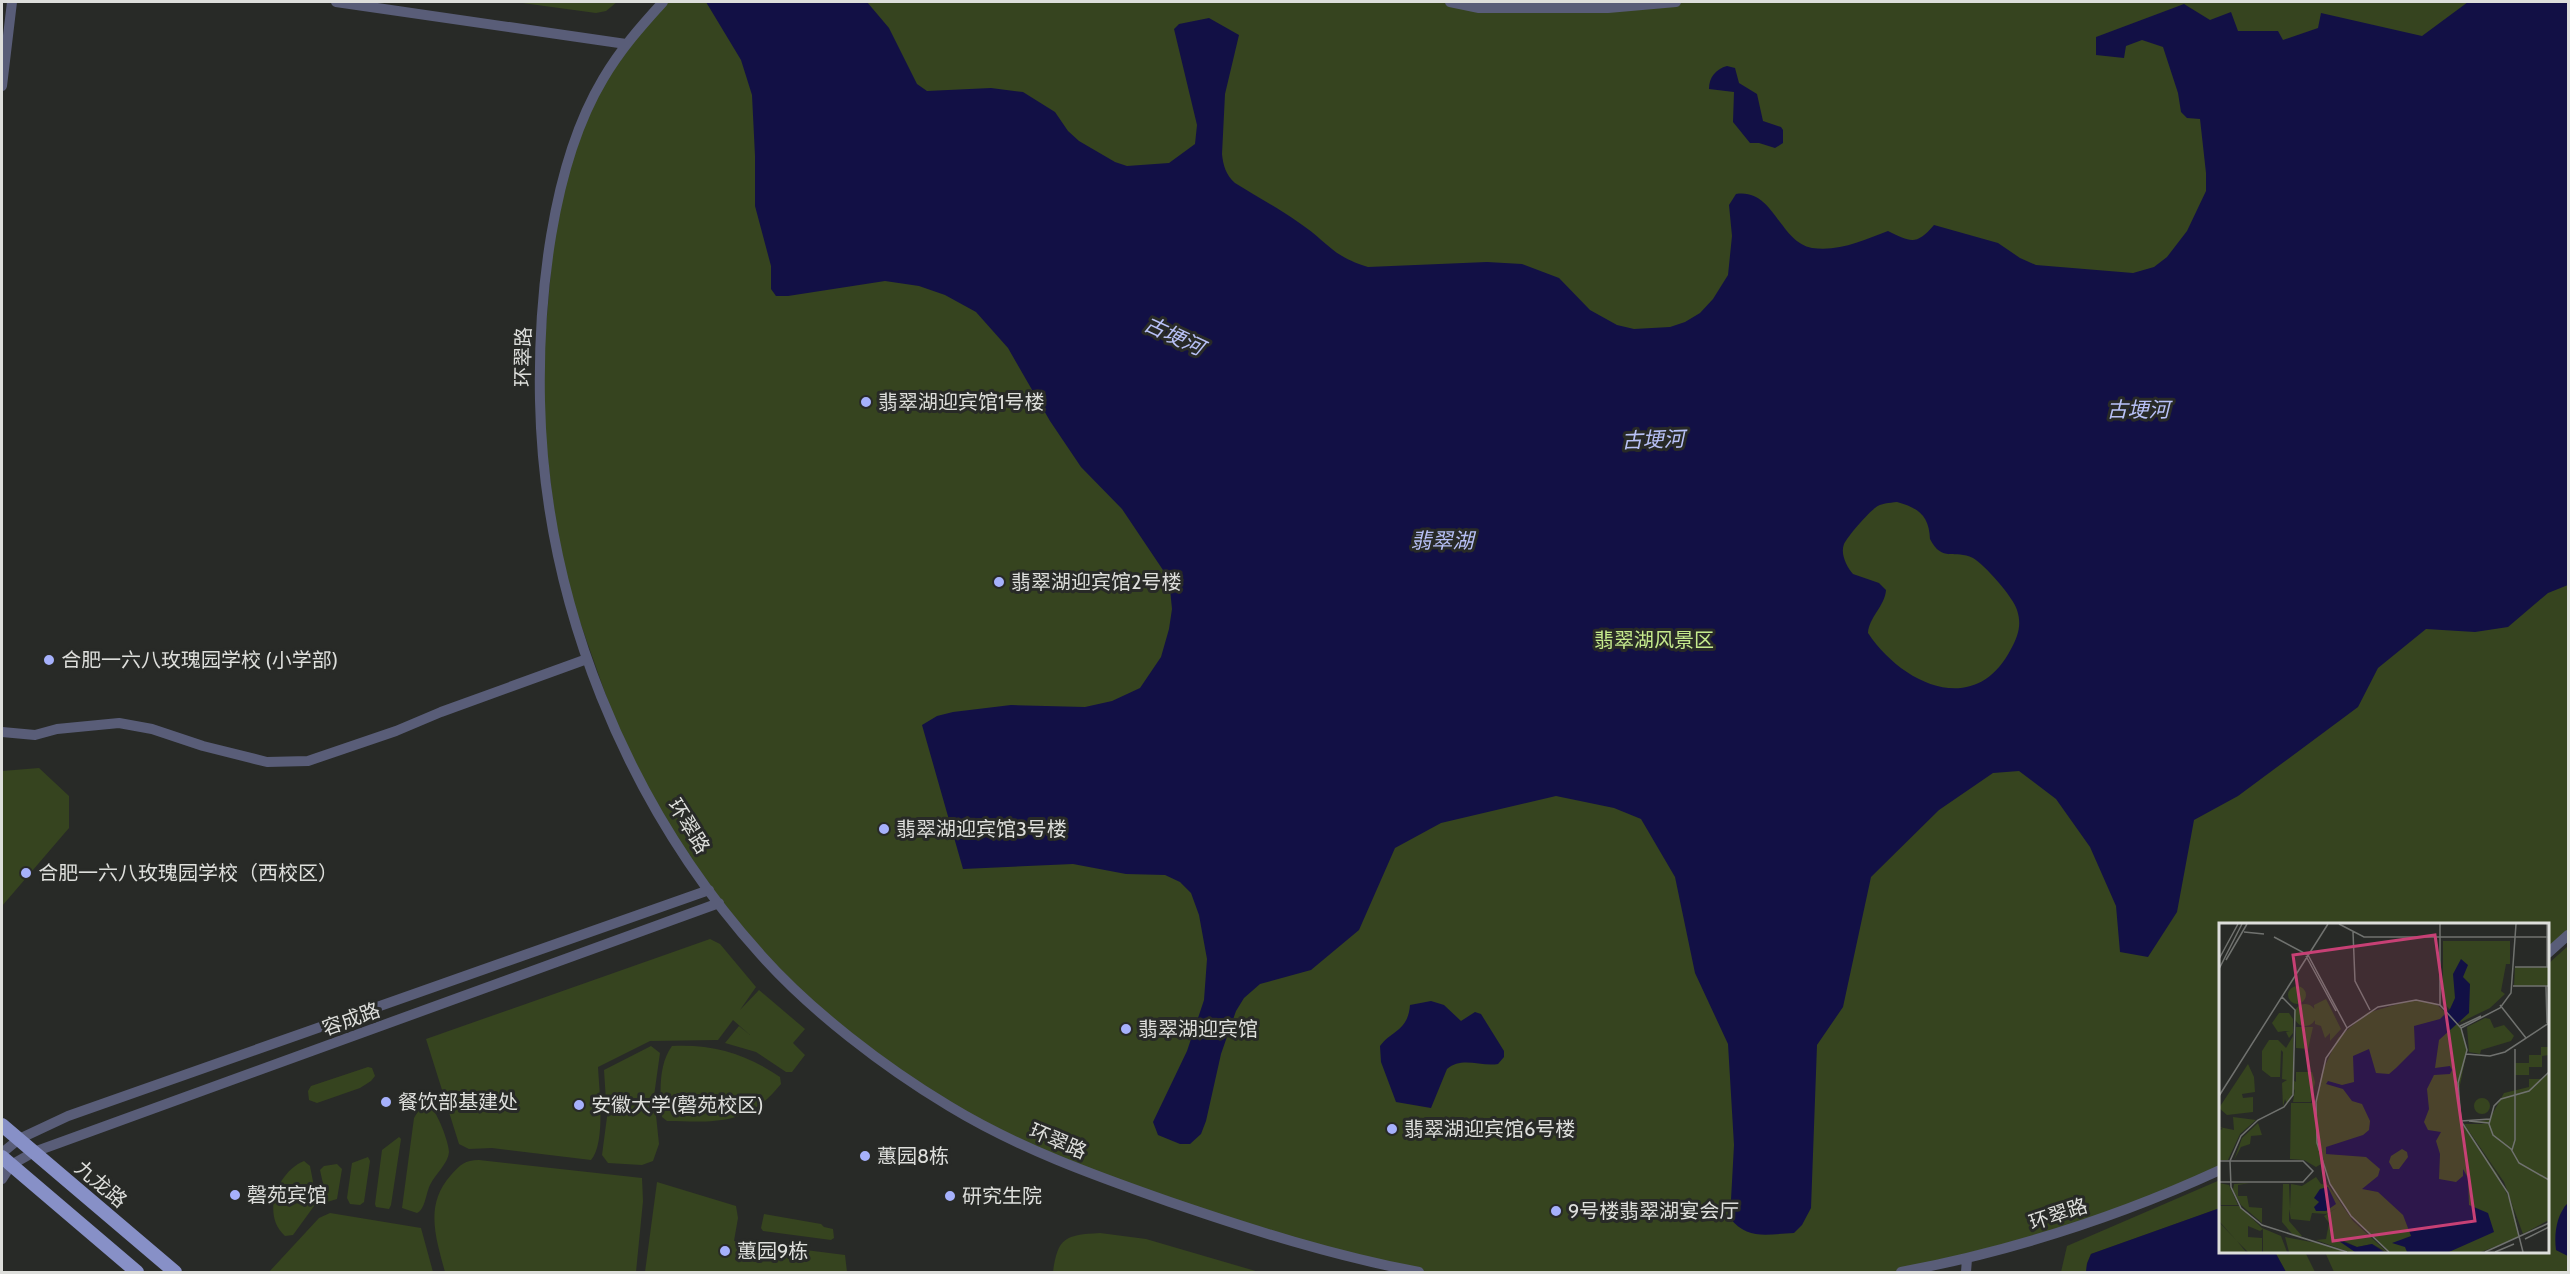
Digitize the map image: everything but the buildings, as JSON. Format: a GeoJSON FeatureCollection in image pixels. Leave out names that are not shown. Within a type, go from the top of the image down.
{"type":"FeatureCollection","features":[{"type":"Feature","properties":{"kind":"main road","name":"九龙路"},"geometry":{"type":"LineString","coordinates":[[2,1125],[175,1272]]}},
{"type":"Feature","properties":{"kind":"main road"},"geometry":{"type":"LineString","coordinates":[[5,1158],[137,1272]]}},
{"type":"Feature","properties":{"kind":"street"},"geometry":{"type":"LineString","coordinates":[[2,86],[12,2]]}},
{"type":"Feature","properties":{"kind":"street"},"geometry":{"type":"LineString","coordinates":[[336,2],[626,44]]}},
{"type":"Feature","properties":{"kind":"street","name":"环翠路"},"geometry":{"type":"LineString","coordinates":[[663,2],[626,44],[601,82],[574,142],[551,242],[541,325],[540,412],[548,497],[565,587],[588,659],[614,727],[660,814],[709,890],[741,932],[783,978],[843,1030],[919,1087],[975,1121],[1071,1167],[1205,1214],[1321,1250],[1419,1272]]}},
{"type":"Feature","properties":{"kind":"street"},"geometry":{"type":"LineString","coordinates":[[1450,2],[1479,8],[1608,8],[1673,2]]}},
{"type":"Feature","properties":{"kind":"street"},"geometry":{"type":"LineString","coordinates":[[2,732],[35,735],[57,729],[119,723],[152,729],[203,746],[267,762],[308,761],[396,731],[441,712],[588,659]]}},
{"type":"Feature","properties":{"kind":"street","name":"容成路"},"geometry":{"type":"LineString","coordinates":[[2,1179],[5,1158],[19,1139],[68,1116],[709,890]]}},
{"type":"Feature","properties":{"kind":"street","name":"容成路"},"geometry":{"type":"LineString","coordinates":[[5,1158],[34,1152],[719,903]]}},
{"type":"Feature","properties":{"kind":"street"},"geometry":{"type":"LineString","coordinates":[[2549,951],[2568,935]]}},
{"type":"Feature","properties":{"kind":"street","name":"环翠路"},"geometry":{"type":"LineString","coordinates":[[1901,1272],[1925,1270],[2030,1242],[2116,1214],[2219,1170]]}},
{"type":"Feature","properties":{"kind":"street"},"geometry":{"type":"LineString","coordinates":[[1966,1272],[1967,1259]]}},
{"type":"Feature","properties":{"kind":"green space"},"geometry":{"type":"Polygon","coordinates":[[[515,2],[617,2],[606,11],[596,13],[515,2]]]}},
{"type":"Feature","properties":{"kind":"green space","name":"翡翠湖风景区"},"geometry":{"type":"Polygon","coordinates":[[[663,2],[1450,2],[1479,8],[1676,2],[2568,2],[2568,935],[2549,952],[2549,923],[2219,923],[2219,1170],[2116,1213],[1901,1272],[1419,1272],[1365,1261],[1071,1167],[919,1087],[783,978],[709,890],[627,755],[561,568],[540,394],[556,215],[591,100],[663,2]]]}},
{"type":"Feature","properties":{"kind":"green space"},"geometry":{"type":"Polygon","coordinates":[[[39,768],[69,796],[69,828],[2,906],[2,771],[39,768]]]}},
{"type":"Feature","properties":{"kind":"green space"},"geometry":{"type":"Polygon","coordinates":[[[710,939],[720,944],[756,987],[740,1010],[759,990],[805,1029],[793,1043],[805,1055],[792,1072],[786,1072],[756,1052],[725,1043],[739,1026],[750,1035],[733,1020],[718,1040],[650,1041],[598,1067],[600,1129],[596,1152],[591,1160],[492,1148],[469,1149],[459,1144],[426,1039],[710,939]]]}},
{"type":"Feature","properties":{"kind":"green space"},"geometry":{"type":"Polygon","coordinates":[[[2568,946],[2568,1203],[2564,1207],[2556,1250],[2568,1256],[2568,1272],[2334,1272],[2325,1253],[2549,1253],[2549,963],[2568,946]]]}},
{"type":"Feature","properties":{"kind":"green space"},"geometry":{"type":"Polygon","coordinates":[[[651,1046],[660,1053],[654,1096],[659,1144],[653,1161],[642,1165],[608,1163],[602,1155],[607,1117],[604,1070],[651,1046]]]}},
{"type":"Feature","properties":{"kind":"green space"},"geometry":{"type":"Polygon","coordinates":[[[672,1046],[702,1047],[729,1052],[755,1062],[780,1077],[781,1084],[756,1108],[730,1119],[701,1122],[667,1121],[662,1117],[661,1080],[664,1062],[672,1046]]]}},
{"type":"Feature","properties":{"kind":"green space"},"geometry":{"type":"Polygon","coordinates":[[[368,1067],[372,1068],[375,1076],[360,1088],[317,1103],[309,1100],[308,1091],[311,1086],[368,1067]]]}},
{"type":"Feature","properties":{"kind":"green space"},"geometry":{"type":"Polygon","coordinates":[[[429,1106],[442,1127],[449,1152],[446,1161],[430,1185],[422,1208],[417,1213],[402,1208],[414,1118],[420,1108],[429,1106]]]}},
{"type":"Feature","properties":{"kind":"green space"},"geometry":{"type":"Polygon","coordinates":[[[399,1137],[401,1139],[391,1205],[389,1209],[376,1207],[382,1150],[399,1137]]]}},
{"type":"Feature","properties":{"kind":"green space"},"geometry":{"type":"Polygon","coordinates":[[[368,1157],[370,1161],[364,1202],[360,1205],[350,1204],[347,1198],[352,1163],[368,1157]]]}},
{"type":"Feature","properties":{"kind":"green space"},"geometry":{"type":"Polygon","coordinates":[[[479,1160],[642,1178],[643,1201],[636,1272],[445,1272],[434,1222],[437,1198],[457,1168],[466,1162],[479,1160]]]}},
{"type":"Feature","properties":{"kind":"green space"},"geometry":{"type":"Polygon","coordinates":[[[304,1161],[310,1166],[317,1202],[293,1235],[285,1236],[274,1217],[275,1195],[286,1174],[304,1161]]]}},
{"type":"Feature","properties":{"kind":"green space"},"geometry":{"type":"Polygon","coordinates":[[[337,1164],[342,1169],[337,1199],[327,1202],[320,1170],[324,1166],[337,1164]]]}},
{"type":"Feature","properties":{"kind":"green space"},"geometry":{"type":"Polygon","coordinates":[[[2219,1180],[2219,1208],[2091,1254],[2086,1272],[2061,1272],[2067,1246],[2219,1180]]]}},
{"type":"Feature","properties":{"kind":"green space"},"geometry":{"type":"Polygon","coordinates":[[[657,1182],[736,1206],[738,1218],[734,1241],[845,1255],[847,1272],[645,1272],[657,1182]]]}},
{"type":"Feature","properties":{"kind":"green space"},"geometry":{"type":"Polygon","coordinates":[[[330,1213],[421,1228],[433,1272],[269,1272],[319,1218],[330,1213]]]}},
{"type":"Feature","properties":{"kind":"green space"},"geometry":{"type":"Polygon","coordinates":[[[764,1214],[821,1224],[833,1229],[834,1238],[831,1240],[763,1231],[761,1228],[764,1214]]]}},
{"type":"Feature","properties":{"kind":"green space"},"geometry":{"type":"Polygon","coordinates":[[[1100,1233],[1146,1239],[1259,1272],[1053,1272],[1058,1251],[1065,1240],[1079,1235],[1100,1233]]]}},
{"type":"Feature","properties":{"kind":"green space"},"geometry":{"type":"Polygon","coordinates":[[[2276,1253],[2306,1253],[2315,1272],[2286,1272],[2276,1253]]]}},
{"type":"Feature","properties":{"kind":"water","name":"翡翠湖"},"geometry":{"type":"Polygon","coordinates":[[[706,2],[867,2],[889,28],[917,84],[927,91],[991,88],[1023,92],[1055,112],[1068,131],[1079,141],[1115,162],[1127,166],[1169,163],[1195,144],[1197,125],[1174,29],[1179,24],[1209,18],[1239,35],[1225,94],[1222,154],[1225,170],[1235,183],[1308,229],[1337,253],[1356,263],[1368,267],[1487,262],[1522,264],[1559,278],[1590,310],[1617,325],[1634,329],[1670,327],[1685,322],[1700,313],[1713,299],[1728,275],[1732,236],[1729,205],[1736,194],[1749,194],[1759,199],[1792,236],[1801,244],[1812,248],[1842,247],[1888,231],[1902,238],[1913,240],[1928,232],[1934,225],[1998,243],[2020,258],[2036,265],[2133,273],[2154,267],[2167,257],[2187,231],[2206,191],[2200,119],[2187,118],[2181,112],[2178,93],[2163,47],[2142,40],[2126,46],[2124,58],[2096,55],[2096,37],[2184,4],[2210,20],[2231,12],[2238,31],[2278,31],[2283,40],[2318,28],[2321,13],[2422,36],[2468,2],[2568,2],[2568,585],[2548,593],[2508,627],[2475,632],[2426,629],[2378,668],[2358,707],[2238,796],[2194,820],[2177,912],[2148,957],[2120,952],[2116,906],[2090,847],[2056,799],[2019,771],[1993,773],[1939,810],[1871,877],[1843,1007],[1817,1045],[1811,1208],[1802,1225],[1794,1233],[1767,1235],[1751,1233],[1730,1218],[1734,1145],[1728,1044],[1695,973],[1675,877],[1641,819],[1614,808],[1556,796],[1441,823],[1395,848],[1359,930],[1311,970],[1260,984],[1244,998],[1236,1011],[1221,1054],[1201,1134],[1190,1144],[1180,1144],[1158,1135],[1153,1122],[1187,1051],[1204,1000],[1207,959],[1199,915],[1191,893],[1180,882],[1165,875],[1126,874],[1073,864],[963,869],[922,725],[937,716],[953,712],[1011,705],[1085,707],[1112,701],[1140,688],[1161,657],[1169,629],[1172,609],[1169,579],[1122,509],[1081,467],[1050,421],[1008,348],[976,312],[945,295],[919,286],[885,281],[776,296],[771,289],[771,266],[755,206],[752,95],[741,60],[706,2]],[[1897,502],[1877,506],[1849,536],[1843,548],[1846,564],[1853,574],[1879,583],[1886,590],[1868,633],[1882,651],[1900,667],[1919,679],[1939,686],[1959,688],[1978,683],[1996,671],[2016,640],[2019,621],[2015,605],[2005,590],[1978,561],[1966,556],[1939,551],[1930,539],[1928,524],[1921,514],[1897,502]]]}},
{"type":"Feature","properties":{"kind":"water"},"geometry":{"type":"Polygon","coordinates":[[[1727,66],[1735,68],[1739,83],[1757,94],[1763,121],[1781,127],[1783,143],[1775,148],[1750,143],[1733,122],[1734,92],[1709,89],[1714,74],[1727,66]]]}},
{"type":"Feature","properties":{"kind":"water"},"geometry":{"type":"Polygon","coordinates":[[[1431,1001],[1444,1005],[1461,1021],[1475,1012],[1481,1014],[1504,1051],[1504,1057],[1498,1064],[1465,1062],[1447,1069],[1431,1108],[1396,1102],[1381,1062],[1380,1046],[1403,1025],[1409,1014],[1410,1005],[1431,1001]]]}},
{"type":"Feature","properties":{"kind":"water"},"geometry":{"type":"Polygon","coordinates":[[[2568,1203],[2568,1256],[2556,1250],[2555,1238],[2558,1219],[2568,1203]]]}},
{"type":"Feature","properties":{"kind":"water"},"geometry":{"type":"Polygon","coordinates":[[[2219,1208],[2219,1253],[2276,1253],[2286,1272],[2086,1272],[2091,1254],[2219,1208]]]}},
{"type":"Feature","properties":{"kind":"place","name":"翡翠湖迎宾馆1号楼"},"geometry":{"type":"Point","coordinates":[866,402]}},
{"type":"Feature","properties":{"kind":"place","name":"翡翠湖迎宾馆2号楼"},"geometry":{"type":"Point","coordinates":[999,582]}},
{"type":"Feature","properties":{"kind":"place","name":"合肥一六八玫瑰园学校 (小学部)"},"geometry":{"type":"Point","coordinates":[49,660]}},
{"type":"Feature","properties":{"kind":"place","name":"翡翠湖迎宾馆3号楼"},"geometry":{"type":"Point","coordinates":[884,829]}},
{"type":"Feature","properties":{"kind":"place","name":"合肥一六八玫瑰园学校（西校区）"},"geometry":{"type":"Point","coordinates":[26,873]}},
{"type":"Feature","properties":{"kind":"place","name":"翡翠湖迎宾馆"},"geometry":{"type":"Point","coordinates":[1126,1029]}},
{"type":"Feature","properties":{"kind":"place","name":"餐饮部基建处"},"geometry":{"type":"Point","coordinates":[386,1102]}},
{"type":"Feature","properties":{"kind":"place","name":"安徽大学(磬苑校区)"},"geometry":{"type":"Point","coordinates":[579,1105]}},
{"type":"Feature","properties":{"kind":"place","name":"翡翠湖迎宾馆6号楼"},"geometry":{"type":"Point","coordinates":[1392,1129]}},
{"type":"Feature","properties":{"kind":"place","name":"蕙园8栋"},"geometry":{"type":"Point","coordinates":[865,1156]}},
{"type":"Feature","properties":{"kind":"place","name":"磬苑宾馆"},"geometry":{"type":"Point","coordinates":[235,1195]}},
{"type":"Feature","properties":{"kind":"place","name":"研究生院"},"geometry":{"type":"Point","coordinates":[950,1196]}},
{"type":"Feature","properties":{"kind":"place","name":"9号楼翡翠湖宴会厅"},"geometry":{"type":"Point","coordinates":[1556,1211]}},
{"type":"Feature","properties":{"kind":"place","name":"蕙园9栋"},"geometry":{"type":"Point","coordinates":[725,1251]}},
{"type":"Feature","properties":{"kind":"water label","name":"古埂河"},"geometry":{"type":"Point","coordinates":[1174,336]}},
{"type":"Feature","properties":{"kind":"water label","name":"古埂河"},"geometry":{"type":"Point","coordinates":[2138,410]}},
{"type":"Feature","properties":{"kind":"water label","name":"古埂河"},"geometry":{"type":"Point","coordinates":[1653,440]}}]}
